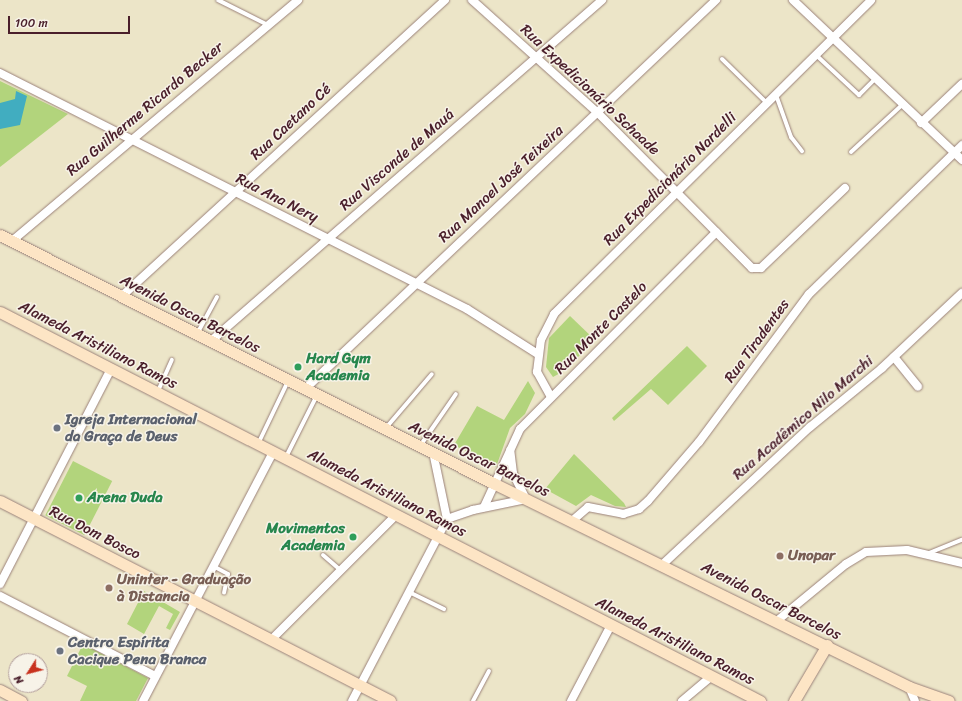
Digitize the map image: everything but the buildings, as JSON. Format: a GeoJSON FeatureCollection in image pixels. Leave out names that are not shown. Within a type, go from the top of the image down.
{"type":"FeatureCollection","features":[{"type":"Feature","properties":{"kind":"main road","name":"Avenida Oscar Barcelos"},"geometry":{"type":"LineString","coordinates":[[0,235],[572,522],[778,620],[909,687],[949,701]]}},
{"type":"Feature","properties":{"kind":"main road","name":"Alameda Aristiliano Ramos"},"geometry":{"type":"LineString","coordinates":[[0,312],[760,701]]}},
{"type":"Feature","properties":{"kind":"main road","name":"Rua Dom Bosco"},"geometry":{"type":"LineString","coordinates":[[0,501],[390,701]]}},
{"type":"Feature","properties":{"kind":"main road"},"geometry":{"type":"LineString","coordinates":[[794,701],[827,645]]}},
{"type":"Feature","properties":{"kind":"main road"},"geometry":{"type":"LineString","coordinates":[[0,690],[21,701]]}},
{"type":"Feature","properties":{"kind":"street","name":"Rua Guilherme Ricardo Becker"},"geometry":{"type":"LineString","coordinates":[[12,241],[130,139],[298,0]]}},
{"type":"Feature","properties":{"kind":"street","name":"Rua Caetano Cé"},"geometry":{"type":"LineString","coordinates":[[122,296],[445,0]]}},
{"type":"Feature","properties":{"kind":"street","name":"Rua Expedicionário Schaade"},"geometry":{"type":"LineString","coordinates":[[472,0],[597,112],[716,232],[756,270],[845,188]]}},
{"type":"Feature","properties":{"kind":"street","name":"Rua Visconde de Mauá"},"geometry":{"type":"LineString","coordinates":[[211,341],[602,0]]}},
{"type":"Feature","properties":{"kind":"street","name":"Rua Manoel José Teixeira"},"geometry":{"type":"LineString","coordinates":[[305,389],[716,0]]}},
{"type":"Feature","properties":{"kind":"street"},"geometry":{"type":"LineString","coordinates":[[793,0],[874,80],[962,160]]}},
{"type":"Feature","properties":{"kind":"street","name":"Rua Expedicionário Nardelli"},"geometry":{"type":"LineString","coordinates":[[551,397],[538,379],[538,354],[544,330],[554,314],[872,0]]}},
{"type":"Feature","properties":{"kind":"street","name":"Rua Ana Nery"},"geometry":{"type":"LineString","coordinates":[[0,73],[467,309],[538,354]]}},
{"type":"Feature","properties":{"kind":"street"},"geometry":{"type":"LineString","coordinates":[[921,123],[962,84]]}},
{"type":"Feature","properties":{"kind":"street","name":"Rua Tiradentes"},"geometry":{"type":"LineString","coordinates":[[572,522],[588,507],[623,514],[639,509],[648,501],[699,442],[809,294],[962,145]]}},
{"type":"Feature","properties":{"kind":"street","name":"Rua Monte Castelo"},"geometry":{"type":"LineString","coordinates":[[484,507],[493,483],[520,429],[716,232]]}},
{"type":"Feature","properties":{"kind":"street","name":"Rua Acadêmico Nilo Marchi"},"geometry":{"type":"LineString","coordinates":[[663,564],[810,427],[894,357],[962,293]]}},
{"type":"Feature","properties":{"kind":"street"},"geometry":{"type":"LineString","coordinates":[[894,357],[918,388]]}},
{"type":"Feature","properties":{"kind":"street"},"geometry":{"type":"LineString","coordinates":[[0,584],[111,369]]}},
{"type":"Feature","properties":{"kind":"street"},"geometry":{"type":"LineString","coordinates":[[447,519],[484,507],[526,499],[513,473],[510,447]]}},
{"type":"Feature","properties":{"kind":"street"},"geometry":{"type":"LineString","coordinates":[[143,701],[273,452]]}},
{"type":"Feature","properties":{"kind":"street"},"geometry":{"type":"LineString","coordinates":[[352,701],[447,519],[433,452]]}},
{"type":"Feature","properties":{"kind":"street"},"geometry":{"type":"LineString","coordinates":[[271,640],[396,515]]}},
{"type":"Feature","properties":{"kind":"street"},"geometry":{"type":"LineString","coordinates":[[778,620],[846,564],[866,552],[892,548],[929,553],[962,563]]}},
{"type":"Feature","properties":{"kind":"street"},"geometry":{"type":"LineString","coordinates":[[0,596],[155,676]]}},
{"type":"Feature","properties":{"kind":"street"},"geometry":{"type":"LineString","coordinates":[[571,701],[611,625]]}},
{"type":"Feature","properties":{"kind":"street"},"geometry":{"type":"LineString","coordinates":[[682,701],[712,676]]}},
{"type":"Feature","properties":{"kind":"street"},"geometry":{"type":"LineString","coordinates":[[909,687],[915,701]]}},
{"type":"Feature","properties":{"kind":"lane"},"geometry":{"type":"LineString","coordinates":[[218,0],[268,25]]}},
{"type":"Feature","properties":{"kind":"lane"},"geometry":{"type":"LineString","coordinates":[[816,55],[859,96],[874,80]]}},
{"type":"Feature","properties":{"kind":"lane"},"geometry":{"type":"LineString","coordinates":[[722,59],[767,103]]}},
{"type":"Feature","properties":{"kind":"lane"},"geometry":{"type":"LineString","coordinates":[[776,94],[791,137],[802,151]]}},
{"type":"Feature","properties":{"kind":"lane"},"geometry":{"type":"LineString","coordinates":[[851,152],[902,105]]}},
{"type":"Feature","properties":{"kind":"lane"},"geometry":{"type":"LineString","coordinates":[[196,334],[217,297]]}},
{"type":"Feature","properties":{"kind":"lane"},"geometry":{"type":"LineString","coordinates":[[157,392],[172,360]]}},
{"type":"Feature","properties":{"kind":"lane"},"geometry":{"type":"LineString","coordinates":[[385,429],[432,374]]}},
{"type":"Feature","properties":{"kind":"lane"},"geometry":{"type":"LineString","coordinates":[[258,444],[288,380]]}},
{"type":"Feature","properties":{"kind":"lane"},"geometry":{"type":"LineString","coordinates":[[420,446],[456,394]]}},
{"type":"Feature","properties":{"kind":"lane"},"geometry":{"type":"LineString","coordinates":[[286,458],[317,395]]}},
{"type":"Feature","properties":{"kind":"lane"},"geometry":{"type":"LineString","coordinates":[[929,553],[962,540]]}},
{"type":"Feature","properties":{"kind":"lane"},"geometry":{"type":"LineString","coordinates":[[323,556],[340,570]]}},
{"type":"Feature","properties":{"kind":"lane"},"geometry":{"type":"LineString","coordinates":[[213,566],[228,574],[224,593]]}},
{"type":"Feature","properties":{"kind":"lane"},"geometry":{"type":"LineString","coordinates":[[409,592],[444,609]]}},
{"type":"Feature","properties":{"kind":"lane"},"geometry":{"type":"LineString","coordinates":[[473,701],[489,671]]}},
{"type":"Feature","properties":{"kind":"green space"},"geometry":{"type":"Polygon","coordinates":[[[0,81],[68,114],[0,167],[0,81]]]}},
{"type":"Feature","properties":{"kind":"green space"},"geometry":{"type":"Polygon","coordinates":[[[570,316],[595,340],[564,371],[553,377],[546,367],[549,338],[570,316]]]}},
{"type":"Feature","properties":{"kind":"green space"},"geometry":{"type":"Polygon","coordinates":[[[687,346],[707,366],[668,405],[651,389],[614,421],[612,418],[687,346]]]}},
{"type":"Feature","properties":{"kind":"green space"},"geometry":{"type":"Polygon","coordinates":[[[528,381],[535,393],[525,414],[510,428],[496,467],[454,445],[477,406],[504,420],[528,381]]]}},
{"type":"Feature","properties":{"kind":"green space"},"geometry":{"type":"Polygon","coordinates":[[[574,454],[624,503],[626,507],[615,506],[591,495],[576,506],[545,489],[574,454]]]}},
{"type":"Feature","properties":{"kind":"green space","name":"Arena Duda"},"geometry":{"type":"Polygon","coordinates":[[[73,461],[112,481],[85,535],[45,515],[73,461]]]}},
{"type":"Feature","properties":{"kind":"green space"},"geometry":{"type":"Polygon","coordinates":[[[144,591],[180,612],[170,630],[166,628],[173,614],[159,606],[144,634],[127,624],[144,591]]]}},
{"type":"Feature","properties":{"kind":"green space"},"geometry":{"type":"Polygon","coordinates":[[[83,644],[148,678],[136,701],[80,701],[87,686],[67,676],[83,644]]]}},
{"type":"Feature","properties":{"kind":"water"},"geometry":{"type":"Polygon","coordinates":[[[16,91],[27,96],[20,125],[0,129],[0,103],[15,99],[16,91]]]}},
{"type":"Feature","properties":{"kind":"place","name":"Hard Gym Academia"},"geometry":{"type":"Point","coordinates":[298,367]}},
{"type":"Feature","properties":{"kind":"place","name":"Igreja Internacional da Graça de Deus"},"geometry":{"type":"Point","coordinates":[57,428]}},
{"type":"Feature","properties":{"kind":"place","name":"Arena Duda"},"geometry":{"type":"Point","coordinates":[79,498]}},
{"type":"Feature","properties":{"kind":"place","name":"Movimentos Academia"},"geometry":{"type":"Point","coordinates":[353,537]}},
{"type":"Feature","properties":{"kind":"place","name":"Unopar"},"geometry":{"type":"Point","coordinates":[780,556]}},
{"type":"Feature","properties":{"kind":"place","name":"Uninter - Graduação à Distancia"},"geometry":{"type":"Point","coordinates":[109,588]}},
{"type":"Feature","properties":{"kind":"place","name":"Centro Espírita Cacique Pena Branca"},"geometry":{"type":"Point","coordinates":[60,651]}}]}
